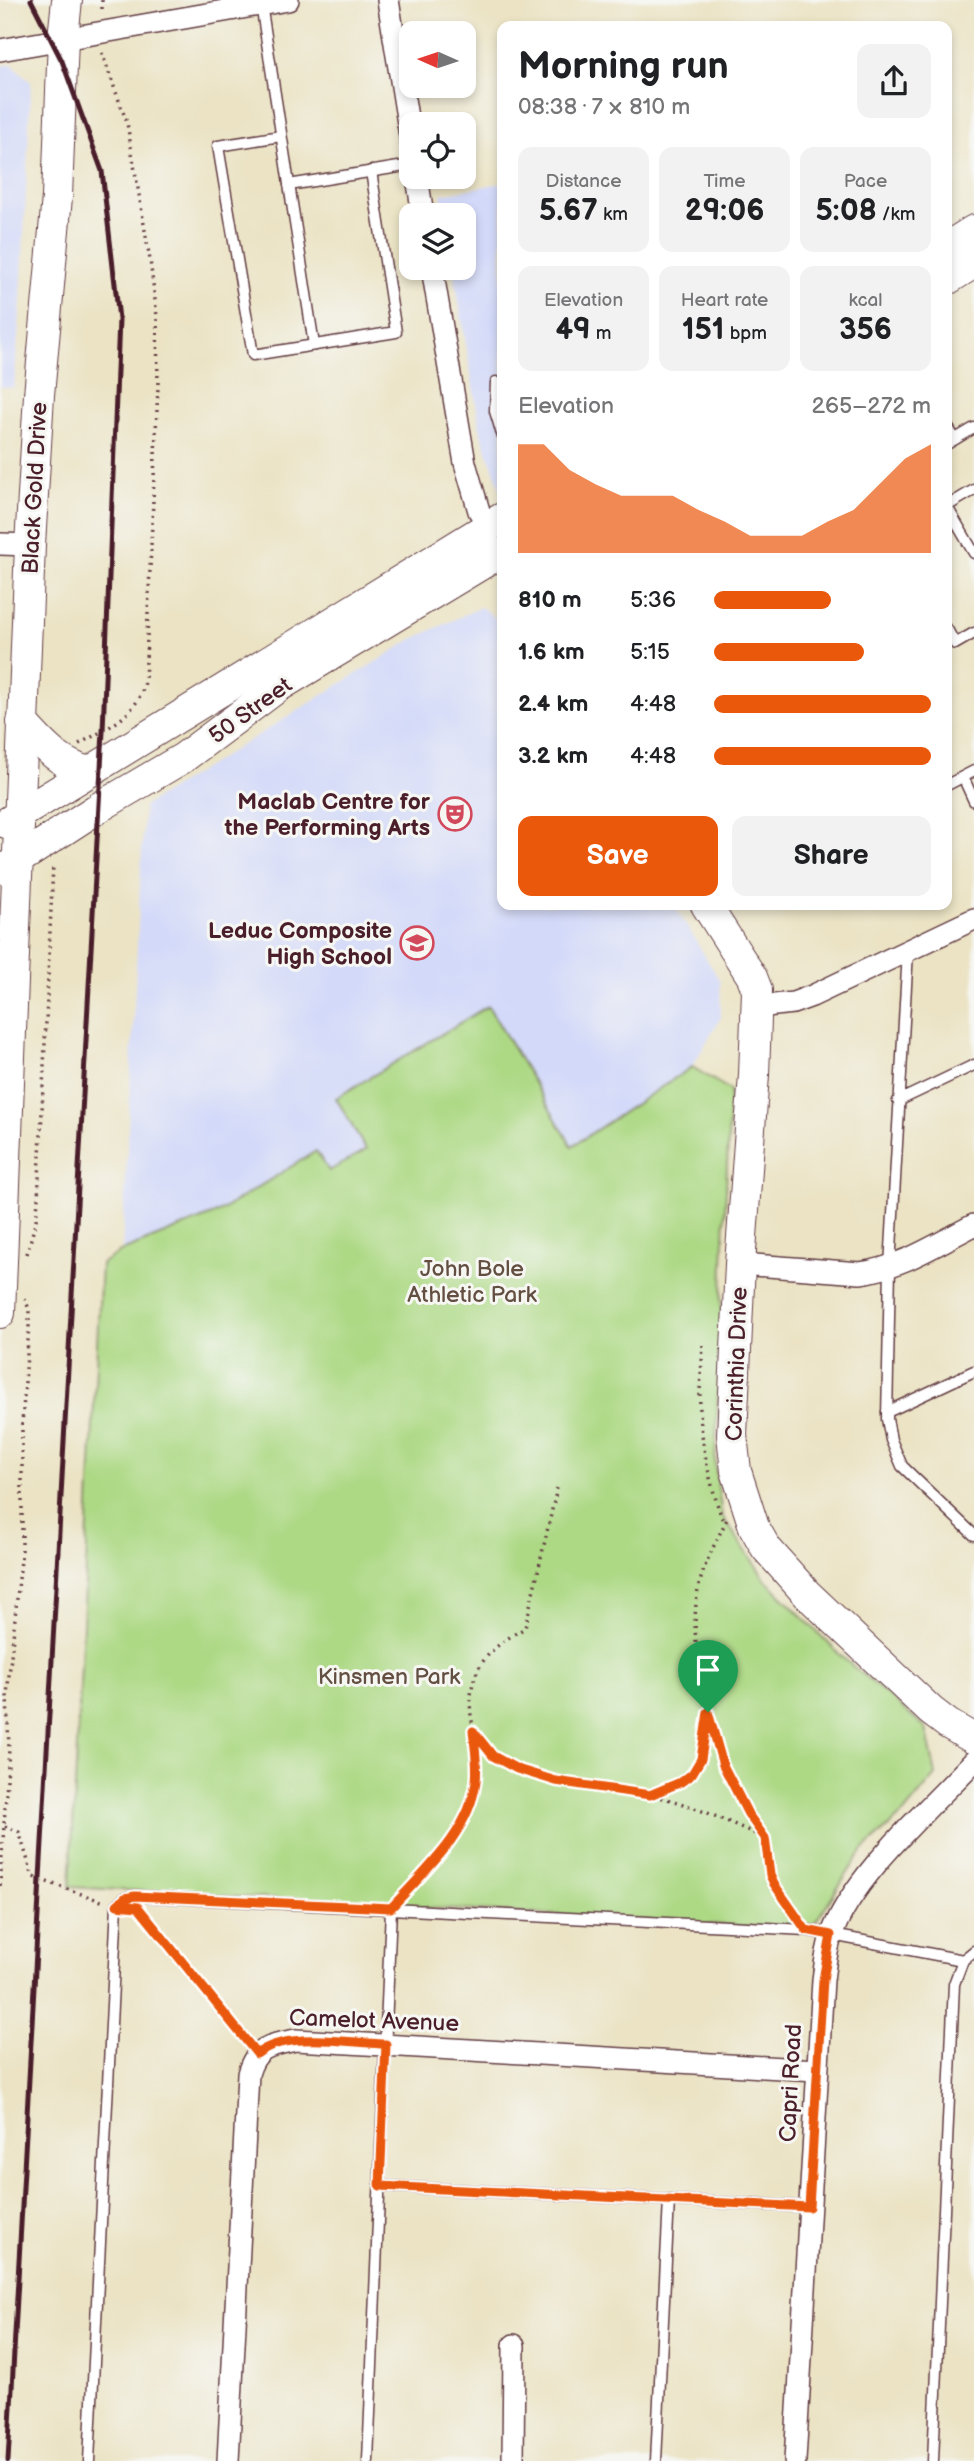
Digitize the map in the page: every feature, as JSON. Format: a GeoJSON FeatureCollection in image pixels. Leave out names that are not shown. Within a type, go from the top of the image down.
{"type":"FeatureCollection","features":[{"type":"Feature","properties":{"kind":"main road","name":"Black Gold Drive"},"geometry":{"type":"LineString","coordinates":[[0,1312],[10,1253],[2,1197],[13,940],[9,821],[22,722],[35,458],[57,197],[67,0]]}},
{"type":"Feature","properties":{"kind":"main road"},"geometry":{"type":"LineString","coordinates":[[952,244],[974,230]]}},
{"type":"Feature","properties":{"kind":"main road"},"geometry":{"type":"LineString","coordinates":[[952,277],[974,263]]}},
{"type":"Feature","properties":{"kind":"main road","name":"50 Street"},"geometry":{"type":"LineString","coordinates":[[9,821],[76,767],[497,541]]}},
{"type":"Feature","properties":{"kind":"main road","name":"50 Street"},"geometry":{"type":"LineString","coordinates":[[9,866],[183,758],[278,687],[497,541]]}},
{"type":"Feature","properties":{"kind":"main road"},"geometry":{"type":"LineString","coordinates":[[22,722],[52,754],[76,767]]}},
{"type":"Feature","properties":{"kind":"main road","name":"Corinthia Drive"},"geometry":{"type":"LineString","coordinates":[[714,910],[757,990],[732,1435],[734,1463],[745,1504],[766,1548],[807,1594],[932,1711],[974,1739]]}},
{"type":"Feature","properties":{"kind":"main road"},"geometry":{"type":"LineString","coordinates":[[0,912],[13,940]]}},
{"type":"Feature","properties":{"kind":"street"},"geometry":{"type":"LineString","coordinates":[[0,50],[288,0]]}},
{"type":"Feature","properties":{"kind":"street"},"geometry":{"type":"LineString","coordinates":[[388,0],[406,112]]}},
{"type":"Feature","properties":{"kind":"street"},"geometry":{"type":"LineString","coordinates":[[434,280],[465,463],[479,510],[497,537]]}},
{"type":"Feature","properties":{"kind":"street"},"geometry":{"type":"LineString","coordinates":[[0,544],[30,545]]}},
{"type":"Feature","properties":{"kind":"street"},"geometry":{"type":"LineString","coordinates":[[757,1007],[793,1003],[812,996],[974,919]]}},
{"type":"Feature","properties":{"kind":"street"},"geometry":{"type":"LineString","coordinates":[[740,1264],[860,1273],[890,1267],[974,1225]]}},
{"type":"Feature","properties":{"kind":"street","name":"Capri Road"},"geometry":{"type":"LineString","coordinates":[[795,2461],[823,1980],[831,1935],[856,1891],[878,1863],[974,1761]]}},
{"type":"Feature","properties":{"kind":"street","name":"Camelot Avenue"},"geometry":{"type":"LineString","coordinates":[[257,2054],[265,2047],[296,2040],[817,2070]]}},
{"type":"Feature","properties":{"kind":"street"},"geometry":{"type":"LineString","coordinates":[[228,2461],[248,2074],[252,2059],[257,2054]]}},
{"type":"Feature","properties":{"kind":"street"},"geometry":{"type":"LineString","coordinates":[[513,2461],[514,2345]]}},
{"type":"Feature","properties":{"kind":"lane"},"geometry":{"type":"LineString","coordinates":[[261,4],[314,345]]}},
{"type":"Feature","properties":{"kind":"lane"},"geometry":{"type":"LineString","coordinates":[[281,136],[218,146],[253,355],[396,332],[371,171]]}},
{"type":"Feature","properties":{"kind":"lane"},"geometry":{"type":"LineString","coordinates":[[289,185],[399,167]]}},
{"type":"Feature","properties":{"kind":"lane"},"geometry":{"type":"LineString","coordinates":[[497,398],[497,418]]}},
{"type":"Feature","properties":{"kind":"lane"},"geometry":{"type":"LineString","coordinates":[[952,440],[974,428]]}},
{"type":"Feature","properties":{"kind":"lane"},"geometry":{"type":"LineString","coordinates":[[952,503],[974,490]]}},
{"type":"Feature","properties":{"kind":"lane"},"geometry":{"type":"LineString","coordinates":[[952,515],[974,553]]}},
{"type":"Feature","properties":{"kind":"lane"},"geometry":{"type":"LineString","coordinates":[[952,638],[955,644],[974,633]]}},
{"type":"Feature","properties":{"kind":"lane"},"geometry":{"type":"LineString","coordinates":[[952,782],[974,771]]}},
{"type":"Feature","properties":{"kind":"lane"},"geometry":{"type":"LineString","coordinates":[[963,777],[974,801]]}},
{"type":"Feature","properties":{"kind":"lane"},"geometry":{"type":"LineString","coordinates":[[908,951],[890,1267],[887,1412],[891,1440],[902,1466],[974,1535]]}},
{"type":"Feature","properties":{"kind":"lane"},"geometry":{"type":"LineString","coordinates":[[898,1101],[974,1065]]}},
{"type":"Feature","properties":{"kind":"lane"},"geometry":{"type":"LineString","coordinates":[[887,1412],[974,1371]]}},
{"type":"Feature","properties":{"kind":"lane"},"geometry":{"type":"LineString","coordinates":[[89,2461],[117,1905],[125,1898],[135,1896],[391,1908],[806,1930],[963,1960]]}},
{"type":"Feature","properties":{"kind":"lane"},"geometry":{"type":"LineString","coordinates":[[368,2461],[391,1908]]}},
{"type":"Feature","properties":{"kind":"lane"},"geometry":{"type":"LineString","coordinates":[[933,2461],[954,1984],[963,1960],[974,1951]]}},
{"type":"Feature","properties":{"kind":"lane"},"geometry":{"type":"LineString","coordinates":[[380,2186],[809,2207]]}},
{"type":"Feature","properties":{"kind":"lane"},"geometry":{"type":"LineString","coordinates":[[656,2461],[669,2200]]}},
{"type":"Feature","properties":{"kind":"path"},"geometry":{"type":"LineString","coordinates":[[76,767],[69,750],[103,731],[136,706],[145,682],[158,387],[157,316],[146,235],[127,124],[102,53],[103,30]]}},
{"type":"Feature","properties":{"kind":"path"},"geometry":{"type":"LineString","coordinates":[[10,1253],[36,1220],[55,836]]}},
{"type":"Feature","properties":{"kind":"path"},"geometry":{"type":"LineString","coordinates":[[0,1886],[9,1749],[8,1695],[22,1550],[22,1425],[29,1309],[21,1290]]}},
{"type":"Feature","properties":{"kind":"path"},"geometry":{"type":"LineString","coordinates":[[391,1908],[437,1858],[467,1811],[476,1782],[469,1712],[472,1685],[480,1663],[495,1646],[525,1628],[557,1488]]}},
{"type":"Feature","properties":{"kind":"path"},"geometry":{"type":"LineString","coordinates":[[745,1504],[727,1518],[710,1550],[700,1577],[696,1606],[696,1648],[704,1704],[723,1765],[748,1814],[765,1838],[770,1875],[774,1884],[806,1930]]}},
{"type":"Feature","properties":{"kind":"path"},"geometry":{"type":"LineString","coordinates":[[650,1795],[681,1782],[692,1774],[701,1759],[708,1712]]}},
{"type":"Feature","properties":{"kind":"path"},"geometry":{"type":"LineString","coordinates":[[473,1731],[493,1756],[517,1769],[556,1781],[650,1795],[715,1816],[765,1838]]}},
{"type":"Feature","properties":{"kind":"path"},"geometry":{"type":"LineString","coordinates":[[5,1826],[19,1832],[33,1877],[107,1904],[138,1907],[257,2054]]}},
{"type":"Feature","properties":{"kind":"shaded area"},"geometry":{"type":"Polygon","coordinates":[[[12,64],[31,82],[21,300],[14,388],[0,387],[0,66],[12,64]]]}},
{"type":"Feature","properties":{"kind":"shaded area"},"geometry":{"type":"Polygon","coordinates":[[[497,184],[497,479],[481,433],[455,280],[476,280],[476,203],[443,203],[441,194],[497,184]]]}},
{"type":"Feature","properties":{"kind":"shaded area","name":"Leduc Composite High School"},"geometry":{"type":"Polygon","coordinates":[[[481,607],[497,619],[497,910],[677,910],[720,981],[721,1017],[692,1067],[572,1146],[488,1006],[336,1098],[366,1150],[329,1172],[316,1152],[217,1213],[122,1251],[144,806],[411,640],[481,607]]]}},
{"type":"Feature","properties":{"kind":"green space","name":"Kinsmen Park"},"geometry":{"type":"Polygon","coordinates":[[[488,1006],[572,1146],[692,1067],[730,1090],[715,1466],[722,1516],[765,1579],[842,1657],[926,1728],[936,1775],[904,1813],[863,1850],[810,1930],[70,1887],[101,1264],[122,1251],[217,1213],[316,1151],[329,1171],[366,1150],[336,1098],[488,1006]]]}},
{"type":"Feature","properties":{"kind":"railway"},"geometry":{"type":"LineString","coordinates":[[8,2461],[103,731],[119,319],[102,171],[62,61],[31,0]]}},
{"type":"Feature","properties":{"kind":"place","name":"Maclab Centre for the Performing Arts"},"geometry":{"type":"Point","coordinates":[455,814]}},
{"type":"Feature","properties":{"kind":"place","name":"Leduc Composite High School"},"geometry":{"type":"Point","coordinates":[417,943]}},
{"type":"Feature","properties":{"kind":"route"},"geometry":{"type":"LineString","coordinates":[[708,1712],[723,1765],[748,1814],[765,1838],[770,1875],[774,1884],[806,1930],[831,1935],[823,1980],[809,2207],[380,2186],[386,2044],[296,2040],[265,2047],[257,2054],[138,1907],[117,1905],[125,1898],[135,1896],[391,1908],[437,1858],[467,1811],[476,1782],[473,1731],[493,1756],[517,1769],[556,1781],[650,1795],[681,1782],[692,1774],[701,1759],[708,1712]]}},
{"type":"Feature","properties":{"kind":"park label","name":"John Bole Athletic Park"},"geometry":{"type":"Point","coordinates":[472,1281]}}]}
